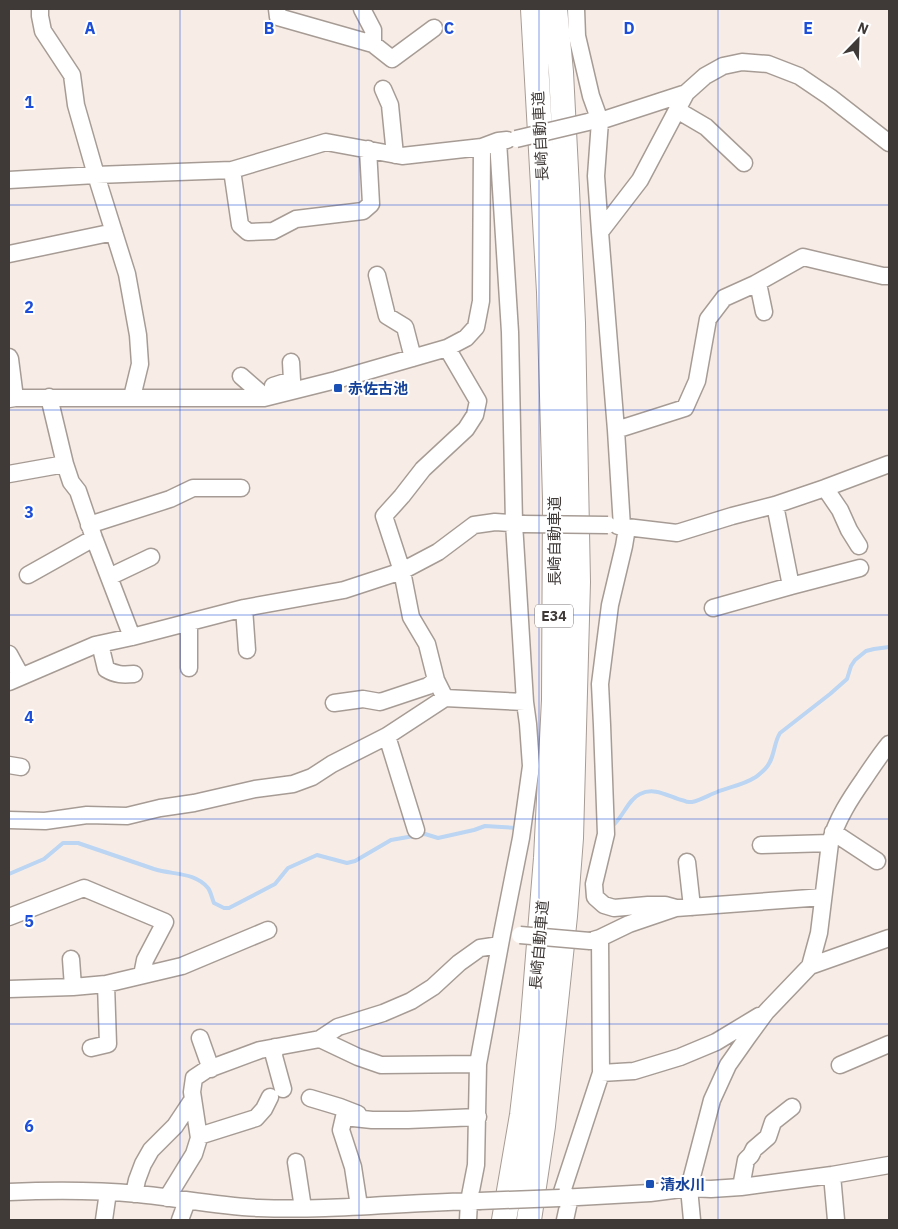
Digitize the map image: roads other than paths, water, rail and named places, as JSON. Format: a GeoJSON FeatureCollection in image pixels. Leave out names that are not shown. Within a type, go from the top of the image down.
{"type":"FeatureCollection","features":[{"type":"Feature","properties":{"kind":"highway","name":"長崎自動車道"},"geometry":{"type":"LineString","coordinates":[[504,1220],[522,1115],[532,1030],[546,858],[554,700],[555,499],[550,312],[533,9]]}},
{"type":"Feature","properties":{"kind":"highway","name":"長崎自動車道"},"geometry":{"type":"LineString","coordinates":[[529,1220],[543,1126],[565,916],[571,838],[578,582],[573,314],[566,160],[555,9]]}},
{"type":"Feature","properties":{"kind":"street"},"geometry":{"type":"LineString","coordinates":[[40,9],[43,31],[72,75],[76,105],[128,274],[138,335],[140,364],[132,397]]}},
{"type":"Feature","properties":{"kind":"street"},"geometry":{"type":"LineString","coordinates":[[278,9],[278,17],[373,44],[392,59],[434,28]]}},
{"type":"Feature","properties":{"kind":"street"},"geometry":{"type":"LineString","coordinates":[[362,9],[373,30],[373,44]]}},
{"type":"Feature","properties":{"kind":"street"},"geometry":{"type":"LineString","coordinates":[[576,9],[577,36],[591,96],[594,121],[596,176],[616,430],[619,526],[624,546],[610,604],[600,684],[606,834],[594,884],[595,897],[604,904],[614,908],[648,905],[684,908]]}},
{"type":"Feature","properties":{"kind":"street"},"geometry":{"type":"LineString","coordinates":[[600,232],[640,180],[686,93],[705,76],[723,66],[742,62],[768,64],[799,76],[889,143]]}},
{"type":"Feature","properties":{"kind":"street"},"geometry":{"type":"LineString","coordinates":[[383,89],[390,105],[395,155]]}},
{"type":"Feature","properties":{"kind":"street"},"geometry":{"type":"LineString","coordinates":[[9,180],[232,170],[326,142],[402,156],[482,147],[498,141],[594,121],[686,93]]}},
{"type":"Feature","properties":{"kind":"street"},"geometry":{"type":"LineString","coordinates":[[677,110],[706,127],[744,163]]}},
{"type":"Feature","properties":{"kind":"street"},"geometry":{"type":"LineString","coordinates":[[468,1220],[474,1201],[478,1116],[478,1064],[521,838],[531,766],[525,702],[510,332],[498,141]]}},
{"type":"Feature","properties":{"kind":"street"},"geometry":{"type":"LineString","coordinates":[[9,357],[12,398],[267,397],[336,380],[447,348],[466,338],[476,327],[481,301],[482,147]]}},
{"type":"Feature","properties":{"kind":"street"},"geometry":{"type":"LineString","coordinates":[[232,170],[240,225],[248,232],[273,231],[296,218],[362,211],[371,204],[368,150]]}},
{"type":"Feature","properties":{"kind":"street"},"geometry":{"type":"LineString","coordinates":[[9,254],[114,232]]}},
{"type":"Feature","properties":{"kind":"street"},"geometry":{"type":"LineString","coordinates":[[616,430],[685,408],[697,381],[708,318],[724,298],[758,283],[803,257],[889,276]]}},
{"type":"Feature","properties":{"kind":"street"},"geometry":{"type":"LineString","coordinates":[[377,275],[387,316],[405,327],[414,358]]}},
{"type":"Feature","properties":{"kind":"street"},"geometry":{"type":"LineString","coordinates":[[758,283],[764,312]]}},
{"type":"Feature","properties":{"kind":"street"},"geometry":{"type":"LineString","coordinates":[[445,698],[436,680],[427,644],[411,617],[402,571],[384,516],[423,469],[466,429],[475,415],[478,401],[447,348]]}},
{"type":"Feature","properties":{"kind":"street"},"geometry":{"type":"LineString","coordinates":[[267,397],[271,387],[292,380],[291,362]]}},
{"type":"Feature","properties":{"kind":"street"},"geometry":{"type":"LineString","coordinates":[[241,376],[267,397]]}},
{"type":"Feature","properties":{"kind":"street"},"geometry":{"type":"LineString","coordinates":[[49,397],[71,482],[78,491],[91,531],[132,637]]}},
{"type":"Feature","properties":{"kind":"street"},"geometry":{"type":"LineString","coordinates":[[9,474],[65,464]]}},
{"type":"Feature","properties":{"kind":"street"},"geometry":{"type":"LineString","coordinates":[[9,654],[15,679],[95,645],[244,608],[344,590],[402,571],[438,552],[474,525],[495,522],[619,526],[677,533],[775,505],[889,464]]}},
{"type":"Feature","properties":{"kind":"street"},"geometry":{"type":"LineString","coordinates":[[28,575],[91,531],[193,488],[241,488]]}},
{"type":"Feature","properties":{"kind":"street"},"geometry":{"type":"LineString","coordinates":[[825,488],[840,510],[859,546]]}},
{"type":"Feature","properties":{"kind":"street"},"geometry":{"type":"LineString","coordinates":[[775,505],[791,586]]}},
{"type":"Feature","properties":{"kind":"street"},"geometry":{"type":"LineString","coordinates":[[109,576],[151,557]]}},
{"type":"Feature","properties":{"kind":"street"},"geometry":{"type":"LineString","coordinates":[[713,608],[860,568]]}},
{"type":"Feature","properties":{"kind":"street"},"geometry":{"type":"LineString","coordinates":[[244,608],[247,650]]}},
{"type":"Feature","properties":{"kind":"street"},"geometry":{"type":"LineString","coordinates":[[189,622],[189,668]]}},
{"type":"Feature","properties":{"kind":"street"},"geometry":{"type":"LineString","coordinates":[[100,644],[106,669],[114,674],[134,674]]}},
{"type":"Feature","properties":{"kind":"street"},"geometry":{"type":"LineString","coordinates":[[334,703],[363,699],[380,702],[428,686],[436,680]]}},
{"type":"Feature","properties":{"kind":"street"},"geometry":{"type":"LineString","coordinates":[[9,820],[45,821],[87,815],[127,816],[255,789],[293,784],[312,777],[332,764],[388,736],[445,698],[525,702]]}},
{"type":"Feature","properties":{"kind":"street"},"geometry":{"type":"LineString","coordinates":[[388,736],[416,830]]}},
{"type":"Feature","properties":{"kind":"street"},"geometry":{"type":"LineString","coordinates":[[810,966],[819,933],[831,837],[845,807],[889,744]]}},
{"type":"Feature","properties":{"kind":"street"},"geometry":{"type":"LineString","coordinates":[[760,845],[831,837],[877,861]]}},
{"type":"Feature","properties":{"kind":"street"},"geometry":{"type":"LineString","coordinates":[[684,908],[687,862]]}},
{"type":"Feature","properties":{"kind":"street"},"geometry":{"type":"LineString","coordinates":[[9,917],[84,888],[166,922],[146,960],[142,975]]}},
{"type":"Feature","properties":{"kind":"street"},"geometry":{"type":"LineString","coordinates":[[167,1198],[194,1154],[199,1138],[192,1092],[194,1078],[211,1069],[260,1050],[320,1039],[338,1027],[383,1013],[411,1001],[433,987],[459,963],[480,948],[501,939],[520,935],[595,940],[629,924],[684,908],[823,897]]}},
{"type":"Feature","properties":{"kind":"street"},"geometry":{"type":"LineString","coordinates":[[9,988],[73,987],[106,984],[182,966],[268,930]]}},
{"type":"Feature","properties":{"kind":"street"},"geometry":{"type":"LineString","coordinates":[[692,1220],[689,1188],[712,1100],[728,1065],[766,1012],[810,966],[889,938]]}},
{"type":"Feature","properties":{"kind":"street"},"geometry":{"type":"LineString","coordinates":[[565,1220],[565,1198],[601,1073],[595,940]]}},
{"type":"Feature","properties":{"kind":"street"},"geometry":{"type":"LineString","coordinates":[[71,959],[73,987]]}},
{"type":"Feature","properties":{"kind":"street"},"geometry":{"type":"LineString","coordinates":[[91,1048],[108,1044],[106,984]]}},
{"type":"Feature","properties":{"kind":"street"},"geometry":{"type":"LineString","coordinates":[[601,1073],[634,1071],[680,1057],[716,1042],[766,1012]]}},
{"type":"Feature","properties":{"kind":"street"},"geometry":{"type":"LineString","coordinates":[[200,1038],[211,1069]]}},
{"type":"Feature","properties":{"kind":"street"},"geometry":{"type":"LineString","coordinates":[[320,1039],[358,1057],[381,1065],[478,1064]]}},
{"type":"Feature","properties":{"kind":"street"},"geometry":{"type":"LineString","coordinates":[[840,1065],[889,1044]]}},
{"type":"Feature","properties":{"kind":"street"},"geometry":{"type":"LineString","coordinates":[[198,1136],[256,1118],[264,1109],[276,1093],[275,1047]]}},
{"type":"Feature","properties":{"kind":"street"},"geometry":{"type":"LineString","coordinates":[[310,1098],[340,1107],[372,1120]]}},
{"type":"Feature","properties":{"kind":"street"},"geometry":{"type":"LineString","coordinates":[[134,1194],[137,1180],[151,1150],[176,1126],[193,1099]]}},
{"type":"Feature","properties":{"kind":"street"},"geometry":{"type":"LineString","coordinates":[[741,1187],[746,1160],[754,1149],[768,1137],[772,1122],[792,1107]]}},
{"type":"Feature","properties":{"kind":"street"},"geometry":{"type":"LineString","coordinates":[[359,1206],[353,1167],[341,1130],[344,1117],[372,1120],[408,1120],[478,1116]]}},
{"type":"Feature","properties":{"kind":"street"},"geometry":{"type":"LineString","coordinates":[[296,1162],[303,1208]]}},
{"type":"Feature","properties":{"kind":"street"},"geometry":{"type":"LineString","coordinates":[[9,1192],[56,1190],[108,1192],[257,1208],[303,1208],[565,1198],[650,1193],[689,1188],[741,1187],[832,1175],[889,1165]]}},
{"type":"Feature","properties":{"kind":"street"},"geometry":{"type":"LineString","coordinates":[[832,1175],[836,1220]]}},
{"type":"Feature","properties":{"kind":"street"},"geometry":{"type":"LineString","coordinates":[[104,1220],[108,1192]]}},
{"type":"Feature","properties":{"kind":"street"},"geometry":{"type":"LineString","coordinates":[[180,1220],[187,1201]]}},
{"type":"Feature","properties":{"kind":"waterway"},"geometry":{"type":"LineString","coordinates":[[610,828],[640,794],[652,791],[686,802],[692,802],[755,777],[768,765],[780,733],[847,679],[855,660],[866,651],[889,647]]}},
{"type":"Feature","properties":{"kind":"waterway"},"geometry":{"type":"LineString","coordinates":[[9,874],[44,859],[63,843],[78,843],[154,869],[197,879],[208,888],[214,903],[224,908],[229,908],[275,884],[288,868],[317,855],[347,863],[355,861],[391,840],[425,834],[438,838],[485,826],[517,828]]}},
{"type":"Feature","properties":{"kind":"place","name":"赤佐古池"},"geometry":{"type":"Point","coordinates":[338,388]}},
{"type":"Feature","properties":{"kind":"place","name":"清水川"},"geometry":{"type":"Point","coordinates":[650,1184]}}]}
